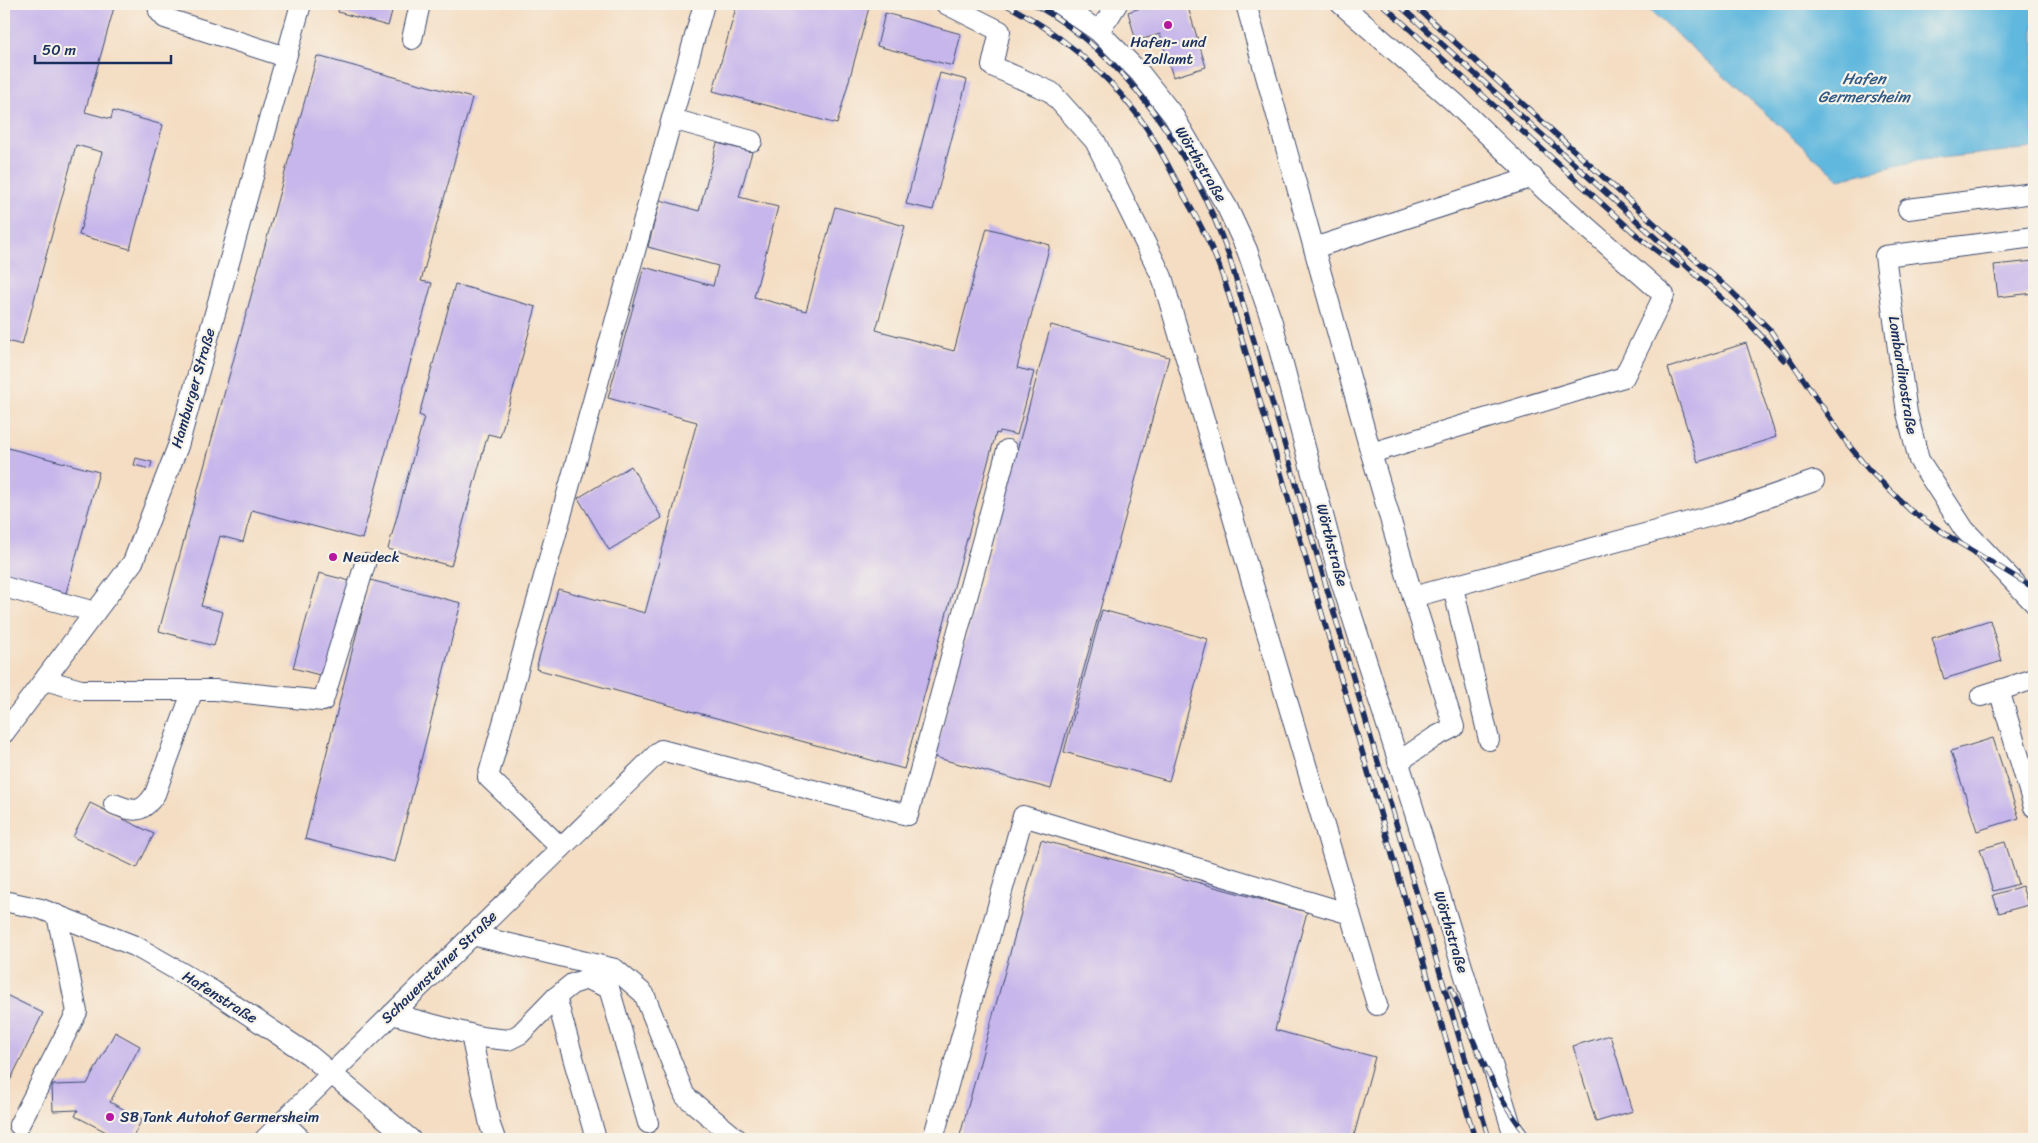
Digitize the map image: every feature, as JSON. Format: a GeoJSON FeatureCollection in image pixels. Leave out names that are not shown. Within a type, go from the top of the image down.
{"type":"FeatureCollection","features":[{"type":"Feature","properties":{"kind":"street"},"geometry":{"type":"LineString","coordinates":[[158,4],[159,11],[165,18],[286,57]]}},
{"type":"Feature","properties":{"kind":"street","name":"Hamburger Straße"},"geometry":{"type":"LineString","coordinates":[[4,734],[133,562],[178,446],[301,4]]}},
{"type":"Feature","properties":{"kind":"street"},"geometry":{"type":"LineString","coordinates":[[412,39],[420,4]]}},
{"type":"Feature","properties":{"kind":"street"},"geometry":{"type":"LineString","coordinates":[[554,854],[488,777],[704,4]]}},
{"type":"Feature","properties":{"kind":"street"},"geometry":{"type":"LineString","coordinates":[[946,4],[1000,31],[992,66],[1051,92],[1095,141],[1162,278],[1378,1005]]}},
{"type":"Feature","properties":{"kind":"street","name":"Wörthstraße"},"geometry":{"type":"LineString","coordinates":[[1059,4],[1098,31],[1140,73],[1173,115],[1227,207],[1247,250],[1272,322],[1338,572],[1515,1139]]}},
{"type":"Feature","properties":{"kind":"street"},"geometry":{"type":"LineString","coordinates":[[1098,31],[1117,4]]}},
{"type":"Feature","properties":{"kind":"street"},"geometry":{"type":"LineString","coordinates":[[1246,4],[1371,453],[1413,598],[1454,727]]}},
{"type":"Feature","properties":{"kind":"street"},"geometry":{"type":"LineString","coordinates":[[1341,4],[1456,103],[1533,177],[1664,295],[1624,377],[1371,453]]}},
{"type":"Feature","properties":{"kind":"street"},"geometry":{"type":"LineString","coordinates":[[672,119],[752,141]]}},
{"type":"Feature","properties":{"kind":"street"},"geometry":{"type":"LineString","coordinates":[[1314,248],[1533,177]]}},
{"type":"Feature","properties":{"kind":"street"},"geometry":{"type":"LineString","coordinates":[[1908,209],[2034,193]]}},
{"type":"Feature","properties":{"kind":"street","name":"Lombardinostraße"},"geometry":{"type":"LineString","coordinates":[[2034,237],[1885,256],[1907,413],[1919,460],[1964,530],[2034,603]]}},
{"type":"Feature","properties":{"kind":"street","name":"Schauensteiner Straße"},"geometry":{"type":"LineString","coordinates":[[265,1139],[661,750],[908,815],[1007,450]]}},
{"type":"Feature","properties":{"kind":"street"},"geometry":{"type":"LineString","coordinates":[[1413,598],[1722,513],[1814,481]]}},
{"type":"Feature","properties":{"kind":"street"},"geometry":{"type":"LineString","coordinates":[[44,680],[80,690],[215,690],[323,701],[365,564]]}},
{"type":"Feature","properties":{"kind":"street"},"geometry":{"type":"LineString","coordinates":[[4,587],[95,612]]}},
{"type":"Feature","properties":{"kind":"street"},"geometry":{"type":"LineString","coordinates":[[1398,762],[1435,737],[1454,727],[1489,740],[1453,587]]}},
{"type":"Feature","properties":{"kind":"street"},"geometry":{"type":"LineString","coordinates":[[2034,679],[1990,693],[2034,806]]}},
{"type":"Feature","properties":{"kind":"street"},"geometry":{"type":"LineString","coordinates":[[114,804],[128,810],[138,810],[149,804],[155,794],[193,690]]}},
{"type":"Feature","properties":{"kind":"street"},"geometry":{"type":"LineString","coordinates":[[933,1139],[1023,816],[1350,914]]}},
{"type":"Feature","properties":{"kind":"street","name":"Hafenstraße"},"geometry":{"type":"LineString","coordinates":[[4,901],[41,908],[135,946],[213,991],[332,1073],[410,1139]]}},
{"type":"Feature","properties":{"kind":"street"},"geometry":{"type":"LineString","coordinates":[[19,1125],[77,1012],[58,915]]}},
{"type":"Feature","properties":{"kind":"street"},"geometry":{"type":"LineString","coordinates":[[472,935],[616,969],[644,994],[685,1096],[737,1139]]}},
{"type":"Feature","properties":{"kind":"street"},"geometry":{"type":"LineString","coordinates":[[392,1014],[471,1035],[508,1040],[520,1034],[556,997],[572,984],[587,979],[609,988],[648,1123]]}},
{"type":"Feature","properties":{"kind":"street"},"geometry":{"type":"LineString","coordinates":[[556,997],[596,1139]]}},
{"type":"Feature","properties":{"kind":"street"},"geometry":{"type":"LineString","coordinates":[[471,1035],[490,1125],[495,1139]]}},
{"type":"Feature","properties":{"kind":"street"},"geometry":{"type":"LineString","coordinates":[[283,1122],[301,1139]]}},
{"type":"Feature","properties":{"kind":"water","name":"Hafen Germersheim"},"geometry":{"type":"Polygon","coordinates":[[[1643,4],[2034,4],[2034,148],[1921,160],[1839,179],[1643,4]]]}},
{"type":"Feature","properties":{"kind":"building"},"geometry":{"type":"Polygon","coordinates":[[[4,4],[115,4],[85,112],[111,119],[113,111],[163,125],[130,249],[79,235],[102,152],[76,145],[22,345],[4,340],[4,4]]]}},
{"type":"Feature","properties":{"kind":"building"},"geometry":{"type":"Polygon","coordinates":[[[340,4],[394,4],[388,26],[338,12],[340,4]]]}},
{"type":"Feature","properties":{"kind":"building"},"geometry":{"type":"Polygon","coordinates":[[[737,4],[870,4],[837,124],[713,91],[737,4]]]}},
{"type":"Feature","properties":{"kind":"building"},"geometry":{"type":"Polygon","coordinates":[[[1153,4],[1157,8],[1171,4],[1187,4],[1206,67],[1173,77],[1160,34],[1136,41],[1128,12],[1153,4]]]}},
{"type":"Feature","properties":{"kind":"building"},"geometry":{"type":"Polygon","coordinates":[[[885,13],[961,34],[953,66],[877,46],[885,13]]]}},
{"type":"Feature","properties":{"kind":"building"},"geometry":{"type":"Polygon","coordinates":[[[317,56],[472,98],[421,281],[432,283],[362,539],[252,510],[243,542],[220,536],[201,606],[223,612],[214,646],[159,631],[317,56]]]}},
{"type":"Feature","properties":{"kind":"building"},"geometry":{"type":"Polygon","coordinates":[[[940,73],[967,80],[933,210],[906,204],[940,73]]]}},
{"type":"Feature","properties":{"kind":"building"},"geometry":{"type":"Polygon","coordinates":[[[717,143],[752,152],[739,197],[778,207],[754,297],[806,311],[835,207],[905,226],[876,330],[954,351],[987,228],[1050,245],[1017,368],[1034,372],[1017,435],[1000,431],[999,434],[996,433],[904,769],[536,669],[558,589],[645,613],[697,422],[608,398],[644,267],[713,286],[718,266],[648,247],[660,200],[699,211],[717,143]]]}},
{"type":"Feature","properties":{"kind":"building"},"geometry":{"type":"Polygon","coordinates":[[[2034,261],[2034,293],[1998,297],[1994,265],[2034,261]]]}},
{"type":"Feature","properties":{"kind":"building"},"geometry":{"type":"Polygon","coordinates":[[[455,284],[536,307],[500,437],[488,434],[451,566],[388,549],[424,417],[419,415],[455,284]]]}},
{"type":"Feature","properties":{"kind":"building"},"geometry":{"type":"Polygon","coordinates":[[[1051,325],[1169,357],[1051,789],[934,757],[1051,325]]]}},
{"type":"Feature","properties":{"kind":"building"},"geometry":{"type":"Polygon","coordinates":[[[1746,343],[1776,437],[1698,462],[1668,368],[1746,343]]]}},
{"type":"Feature","properties":{"kind":"building"},"geometry":{"type":"Polygon","coordinates":[[[4,447],[99,472],[66,593],[4,577],[4,447]]]}},
{"type":"Feature","properties":{"kind":"building"},"geometry":{"type":"Polygon","coordinates":[[[136,458],[152,462],[150,469],[134,465],[136,458]]]}},
{"type":"Feature","properties":{"kind":"building"},"geometry":{"type":"Polygon","coordinates":[[[631,466],[662,518],[609,550],[578,498],[631,466]]]}},
{"type":"Feature","properties":{"kind":"building"},"geometry":{"type":"Polygon","coordinates":[[[319,573],[354,582],[327,677],[293,668],[319,573]]]}},
{"type":"Feature","properties":{"kind":"building"},"geometry":{"type":"Polygon","coordinates":[[[370,580],[461,603],[395,862],[305,839],[370,580]]]}},
{"type":"Feature","properties":{"kind":"building"},"geometry":{"type":"Polygon","coordinates":[[[1102,610],[1208,639],[1169,781],[1064,752],[1102,610]]]}},
{"type":"Feature","properties":{"kind":"building"},"geometry":{"type":"Polygon","coordinates":[[[1990,620],[2002,661],[1944,679],[1932,638],[1990,620]]]}},
{"type":"Feature","properties":{"kind":"building"},"geometry":{"type":"Polygon","coordinates":[[[1993,738],[2019,818],[1977,831],[1951,751],[1993,738]]]}},
{"type":"Feature","properties":{"kind":"building"},"geometry":{"type":"Polygon","coordinates":[[[90,803],[154,834],[137,868],[73,837],[90,803]]]}},
{"type":"Feature","properties":{"kind":"building"},"geometry":{"type":"Polygon","coordinates":[[[1041,840],[1307,912],[1275,1030],[1375,1057],[1353,1139],[959,1139],[1041,840]]]}},
{"type":"Feature","properties":{"kind":"building"},"geometry":{"type":"Polygon","coordinates":[[[2005,842],[2018,884],[1993,891],[1980,849],[2005,842]]]}},
{"type":"Feature","properties":{"kind":"building"},"geometry":{"type":"Polygon","coordinates":[[[2022,886],[2028,905],[1999,913],[1993,895],[2022,886]]]}},
{"type":"Feature","properties":{"kind":"building"},"geometry":{"type":"Polygon","coordinates":[[[4,994],[43,1013],[4,1093],[4,994]]]}},
{"type":"Feature","properties":{"kind":"building"},"geometry":{"type":"Polygon","coordinates":[[[115,1032],[140,1046],[110,1102],[142,1119],[132,1139],[120,1139],[75,1116],[78,1110],[53,1111],[52,1085],[87,1084],[115,1032]]]}},
{"type":"Feature","properties":{"kind":"building"},"geometry":{"type":"Polygon","coordinates":[[[1610,1035],[1633,1111],[1596,1122],[1573,1046],[1610,1035]]]}},
{"type":"Feature","properties":{"kind":"railway"},"geometry":{"type":"LineString","coordinates":[[1005,4],[1024,14],[1076,51],[1123,96],[1155,141],[1200,224],[1215,256],[1232,306],[1475,1139]]}},
{"type":"Feature","properties":{"kind":"railway"},"geometry":{"type":"LineString","coordinates":[[1034,4],[1068,26],[1100,52],[1128,81],[1154,112],[1177,146],[1214,218],[1229,256],[1489,1139]]}},
{"type":"Feature","properties":{"kind":"railway"},"geometry":{"type":"LineString","coordinates":[[1382,4],[1641,239],[1677,266]]}},
{"type":"Feature","properties":{"kind":"railway"},"geometry":{"type":"LineString","coordinates":[[1398,4],[1745,319],[1784,360]]}},
{"type":"Feature","properties":{"kind":"railway"},"geometry":{"type":"LineString","coordinates":[[1413,4],[1731,291],[1770,330],[1847,443],[1868,469],[1911,511],[1956,541],[2034,588]]}},
{"type":"Feature","properties":{"kind":"railway"},"geometry":{"type":"LineString","coordinates":[[1451,987],[1476,1047],[1495,1086],[1505,1104],[1530,1139]]}},
{"type":"Feature","properties":{"kind":"place","name":"Hafen- und Zollamt"},"geometry":{"type":"Point","coordinates":[1168,25]}},
{"type":"Feature","properties":{"kind":"place","name":"Neudeck"},"geometry":{"type":"Point","coordinates":[333,557]}},
{"type":"Feature","properties":{"kind":"place","name":"SB Tank Autohof Germersheim"},"geometry":{"type":"Point","coordinates":[110,1117]}}]}
